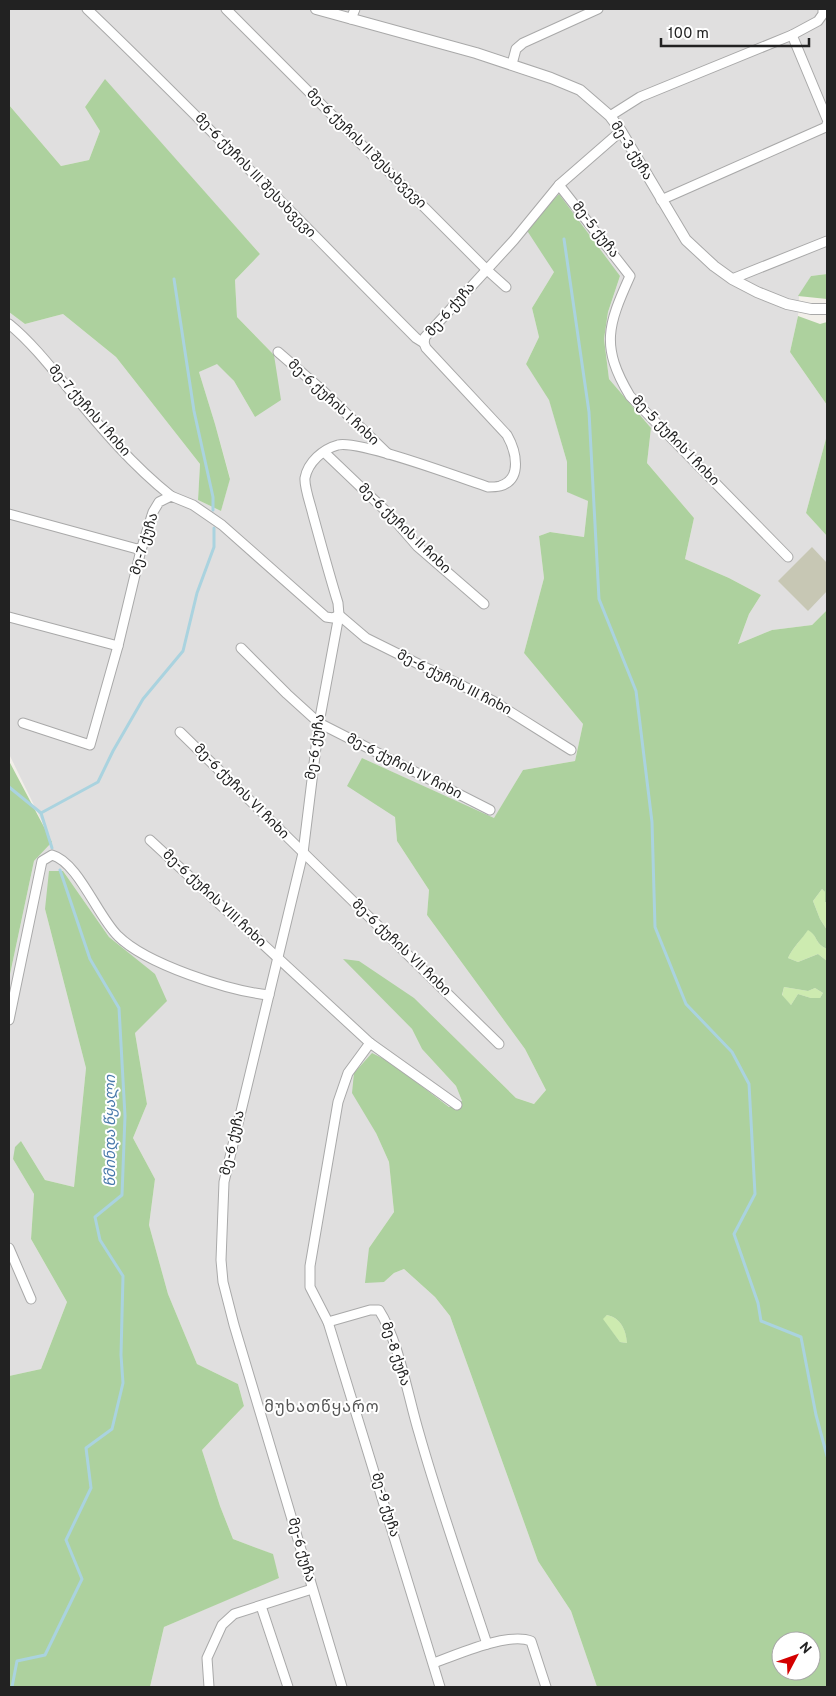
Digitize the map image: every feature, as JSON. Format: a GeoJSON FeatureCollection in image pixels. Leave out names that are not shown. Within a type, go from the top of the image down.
{"type":"FeatureCollection","features":[{"type":"Feature","properties":{"kind":"street","name":"მე-6 ქუჩის III შესახვევი"},"geometry":{"type":"LineString","coordinates":[[87,9],[416,338],[424,343]]}},
{"type":"Feature","properties":{"kind":"street","name":"მე-6 ქუჩის II შესახვევი"},"geometry":{"type":"LineString","coordinates":[[226,9],[506,287]]}},
{"type":"Feature","properties":{"kind":"street","name":"მე-3 ქუჩა"},"geometry":{"type":"LineString","coordinates":[[316,9],[353,14],[512,64],[580,90],[610,116],[621,131],[686,240],[714,266],[732,279],[787,304],[811,310],[827,309]]}},
{"type":"Feature","properties":{"kind":"street"},"geometry":{"type":"LineString","coordinates":[[512,64],[516,49],[523,42],[598,9]]}},
{"type":"Feature","properties":{"kind":"street"},"geometry":{"type":"LineString","coordinates":[[610,116],[640,97],[792,35],[818,22],[823,14],[822,9]]}},
{"type":"Feature","properties":{"kind":"street"},"geometry":{"type":"LineString","coordinates":[[792,35],[827,119]]}},
{"type":"Feature","properties":{"kind":"street"},"geometry":{"type":"LineString","coordinates":[[661,200],[826,127],[827,124]]}},
{"type":"Feature","properties":{"kind":"street","name":"მე-6 ქუჩა"},"geometry":{"type":"LineString","coordinates":[[342,1687],[234,1325],[223,1282],[220,1260],[224,1182],[303,853],[319,723],[339,615],[338,603],[305,479],[311,462],[324,452],[338,445],[350,445],[388,454],[488,487],[500,486],[509,480],[514,473],[516,453],[508,435],[426,348],[424,343],[425,337],[514,240],[559,185],[621,131]]}},
{"type":"Feature","properties":{"kind":"street","name":"მე-5 ქუჩა"},"geometry":{"type":"LineString","coordinates":[[559,185],[630,276]]}},
{"type":"Feature","properties":{"kind":"street"},"geometry":{"type":"LineString","coordinates":[[732,279],[827,241]]}},
{"type":"Feature","properties":{"kind":"street","name":"მე-5 ქუჩის I ჩიხი"},"geometry":{"type":"LineString","coordinates":[[630,276],[615,310],[610,332],[612,353],[618,375],[630,396],[695,460],[788,557]]}},
{"type":"Feature","properties":{"kind":"street","name":"მე-7 ქუჩის I ჩიხი"},"geometry":{"type":"LineString","coordinates":[[9,324],[22,335],[109,436],[152,481],[171,496]]}},
{"type":"Feature","properties":{"kind":"street","name":"მე-6 ქუჩის I ჩიხი"},"geometry":{"type":"LineString","coordinates":[[278,352],[322,390],[388,454]]}},
{"type":"Feature","properties":{"kind":"street","name":"მე-6 ქუჩის II ჩიხი"},"geometry":{"type":"LineString","coordinates":[[324,452],[390,515],[417,546],[484,604]]}},
{"type":"Feature","properties":{"kind":"street"},"geometry":{"type":"LineString","coordinates":[[171,496],[192,506],[222,525],[326,616],[332,618],[339,615]]}},
{"type":"Feature","properties":{"kind":"street","name":"მე-7 ქუჩა"},"geometry":{"type":"LineString","coordinates":[[23,723],[90,745],[118,646],[141,550],[153,512],[158,502],[171,496]]}},
{"type":"Feature","properties":{"kind":"street"},"geometry":{"type":"LineString","coordinates":[[9,514],[141,550]]}},
{"type":"Feature","properties":{"kind":"street","name":"მე-6 ქუჩის III ჩიხი"},"geometry":{"type":"LineString","coordinates":[[339,615],[366,638],[493,701],[571,750]]}},
{"type":"Feature","properties":{"kind":"street"},"geometry":{"type":"LineString","coordinates":[[9,617],[118,646]]}},
{"type":"Feature","properties":{"kind":"street","name":"მე-6 ქუჩის IV ჩიხი"},"geometry":{"type":"LineString","coordinates":[[241,648],[319,723],[490,810]]}},
{"type":"Feature","properties":{"kind":"street","name":"მე-6 ქუჩის VI ჩიხი"},"geometry":{"type":"LineString","coordinates":[[180,732],[303,853]]}},
{"type":"Feature","properties":{"kind":"street","name":"მე-6 ქუჩის VIII ჩიხი"},"geometry":{"type":"LineString","coordinates":[[150,840],[278,957]]}},
{"type":"Feature","properties":{"kind":"street","name":"მე-6 ქუჩის VII ჩიხი"},"geometry":{"type":"LineString","coordinates":[[303,853],[499,1044]]}},
{"type":"Feature","properties":{"kind":"street"},"geometry":{"type":"LineString","coordinates":[[9,1020],[42,861],[52,855],[60,857],[72,870],[117,936],[138,952],[192,975],[248,992],[269,995]]}},
{"type":"Feature","properties":{"kind":"street"},"geometry":{"type":"LineString","coordinates":[[278,957],[370,1043],[457,1105]]}},
{"type":"Feature","properties":{"kind":"street"},"geometry":{"type":"LineString","coordinates":[[328,1322],[310,1287],[310,1266],[338,1102],[348,1073],[370,1043]]}},
{"type":"Feature","properties":{"kind":"street"},"geometry":{"type":"LineString","coordinates":[[9,1248],[31,1299]]}},
{"type":"Feature","properties":{"kind":"street","name":"მე-8 ქუჩა"},"geometry":{"type":"LineString","coordinates":[[328,1322],[370,1310],[379,1310],[384,1318],[399,1359],[444,1514],[487,1644]]}},
{"type":"Feature","properties":{"kind":"street","name":"მე-9 ქუჩა"},"geometry":{"type":"LineString","coordinates":[[328,1322],[440,1687]]}},
{"type":"Feature","properties":{"kind":"street"},"geometry":{"type":"LineString","coordinates":[[209,1687],[207,1658],[222,1624],[234,1614],[312,1590]]}},
{"type":"Feature","properties":{"kind":"street"},"geometry":{"type":"LineString","coordinates":[[261,1606],[288,1687]]}},
{"type":"Feature","properties":{"kind":"street"},"geometry":{"type":"LineString","coordinates":[[434,1663],[487,1644],[524,1638],[532,1641],[546,1687]]}},
{"type":"Feature","properties":{"kind":"shaded area","name":"მუხათწყარო"},"geometry":{"type":"Polygon","coordinates":[[[9,9],[827,9],[827,274],[811,276],[799,296],[798,316],[790,352],[827,405],[827,435],[806,513],[827,536],[827,610],[812,625],[772,630],[738,644],[749,614],[761,595],[729,578],[685,559],[694,518],[647,463],[651,428],[609,379],[604,339],[608,312],[620,276],[554,272],[532,308],[539,337],[526,364],[549,399],[567,462],[567,491],[588,501],[584,537],[550,532],[539,536],[544,578],[524,653],[583,724],[575,761],[523,770],[494,819],[362,758],[395,817],[397,841],[429,890],[427,915],[525,1049],[546,1090],[534,1104],[516,1098],[466,1049],[344,959],[412,1029],[422,1049],[456,1086],[462,1101],[449,1107],[390,1062],[376,1133],[389,1162],[394,1212],[369,1248],[384,1282],[394,1273],[404,1269],[435,1297],[450,1316],[538,1561],[571,1611],[597,1687],[150,1687],[164,1627],[279,1577],[272,1554],[233,1539],[220,1506],[202,1450],[244,1406],[238,1384],[197,1364],[168,1294],[149,1225],[155,1179],[133,1138],[147,1104],[135,1033],[154,974],[109,937],[63,871],[45,909],[86,1068],[74,1187],[45,1180],[21,1141],[13,1159],[34,1194],[31,1239],[67,1302],[41,1369],[9,1376],[9,979],[34,861],[52,842],[9,754],[9,312],[25,324],[63,314],[116,357],[200,464],[198,500],[221,511],[230,478],[199,372],[217,363],[234,381],[255,417],[274,355],[237,317],[235,280],[260,254],[105,80],[85,107],[100,131],[89,160],[61,166],[9,105],[9,9]]]}},
{"type":"Feature","properties":{"kind":"shaded area"},"geometry":{"type":"Polygon","coordinates":[[[812,547],[827,563],[827,591],[808,611],[778,581],[812,547]]]}},
{"type":"Feature","properties":{"kind":"green space"},"geometry":{"type":"Polygon","coordinates":[[[105,79],[260,254],[235,280],[237,317],[274,355],[281,400],[255,417],[234,381],[217,364],[199,372],[230,479],[221,511],[198,500],[200,464],[116,357],[63,314],[25,324],[9,312],[9,105],[61,166],[89,160],[100,131],[85,107],[105,79]]]}},
{"type":"Feature","properties":{"kind":"green space"},"geometry":{"type":"Polygon","coordinates":[[[559,194],[620,276],[608,312],[604,339],[609,379],[651,428],[647,463],[694,518],[685,559],[729,578],[761,595],[749,614],[738,644],[772,630],[812,625],[827,610],[827,903],[825,902],[825,892],[822,889],[813,901],[820,919],[827,930],[827,949],[808,930],[788,958],[798,962],[818,954],[827,961],[827,1687],[597,1687],[571,1611],[538,1561],[450,1316],[435,1297],[404,1269],[394,1273],[384,1282],[365,1283],[369,1248],[394,1212],[389,1162],[376,1133],[352,1093],[354,1073],[372,1053],[390,1062],[449,1107],[462,1101],[456,1086],[422,1049],[412,1029],[343,959],[359,961],[414,998],[516,1098],[534,1104],[546,1090],[525,1049],[427,915],[429,890],[397,841],[395,817],[347,786],[362,758],[494,818],[523,770],[575,761],[583,724],[524,653],[544,578],[539,536],[550,532],[584,537],[588,501],[567,492],[567,462],[549,400],[526,364],[539,337],[532,308],[554,272],[526,229],[559,194]],[[784,987],[782,995],[791,1005],[798,994],[811,998],[820,998],[823,993],[815,988],[808,991],[784,987]],[[607,1315],[603,1319],[620,1342],[627,1343],[622,1325],[616,1319],[607,1315]]]}},
{"type":"Feature","properties":{"kind":"green space"},"geometry":{"type":"Polygon","coordinates":[[[827,274],[827,299],[798,296],[811,276],[827,274]]]}},
{"type":"Feature","properties":{"kind":"green space"},"geometry":{"type":"Polygon","coordinates":[[[798,316],[820,324],[827,322],[827,405],[790,352],[798,316]]]}},
{"type":"Feature","properties":{"kind":"green space"},"geometry":{"type":"Polygon","coordinates":[[[827,435],[827,536],[806,513],[827,435]]]}},
{"type":"Feature","properties":{"kind":"green space"},"geometry":{"type":"Polygon","coordinates":[[[9,761],[52,842],[34,861],[9,979],[9,761]]]}},
{"type":"Feature","properties":{"kind":"green space"},"geometry":{"type":"Polygon","coordinates":[[[49,871],[63,871],[109,937],[155,974],[167,1001],[135,1033],[147,1104],[133,1138],[155,1179],[149,1225],[168,1294],[197,1364],[238,1384],[244,1406],[202,1450],[220,1506],[233,1539],[273,1554],[279,1578],[164,1627],[150,1687],[9,1687],[9,1376],[41,1369],[67,1302],[31,1239],[34,1194],[13,1159],[15,1147],[21,1141],[45,1180],[74,1187],[86,1068],[45,909],[49,871]]]}},
{"type":"Feature","properties":{"kind":"green space"},"geometry":{"type":"Polygon","coordinates":[[[822,889],[825,892],[825,902],[827,903],[827,930],[820,919],[813,901],[822,889]]]}},
{"type":"Feature","properties":{"kind":"green space"},"geometry":{"type":"Polygon","coordinates":[[[808,929],[820,944],[827,949],[827,961],[818,954],[798,962],[788,958],[808,929]]]}},
{"type":"Feature","properties":{"kind":"green space"},"geometry":{"type":"Polygon","coordinates":[[[784,987],[808,991],[815,988],[823,993],[820,998],[811,998],[798,994],[791,1005],[782,996],[784,987]]]}},
{"type":"Feature","properties":{"kind":"green space"},"geometry":{"type":"Polygon","coordinates":[[[607,1315],[616,1319],[622,1325],[627,1343],[620,1342],[602,1319],[607,1315]]]}},
{"type":"Feature","properties":{"kind":"waterway"},"geometry":{"type":"LineString","coordinates":[[564,239],[589,412],[599,599],[636,691],[652,822],[655,927],[686,1004],[732,1052],[749,1084],[755,1194],[734,1234],[758,1303],[761,1321],[801,1337],[816,1415],[827,1456]]}},
{"type":"Feature","properties":{"kind":"waterway"},"geometry":{"type":"LineString","coordinates":[[174,279],[194,411],[213,497],[213,510]]}},
{"type":"Feature","properties":{"kind":"waterway"},"geometry":{"type":"LineString","coordinates":[[41,813],[98,782],[113,751],[143,699],[183,651],[197,593],[214,547],[214,528]]}},
{"type":"Feature","properties":{"kind":"waterway","name":"წმინდა წყალი"},"geometry":{"type":"LineString","coordinates":[[9,787],[41,813],[52,848]]}},
{"type":"Feature","properties":{"kind":"waterway","name":"წმინდა წყალი"},"geometry":{"type":"LineString","coordinates":[[12,1687],[17,1661],[45,1655],[82,1579],[66,1540],[91,1488],[86,1448],[112,1429],[123,1383],[121,1355],[123,1276],[100,1240],[95,1217],[122,1195],[125,1116],[119,1008],[90,959],[60,870]]}},
{"type":"Feature","properties":{"kind":"district","name":"მუხათწყარო"},"geometry":{"type":"Point","coordinates":[322,1408]}}]}
